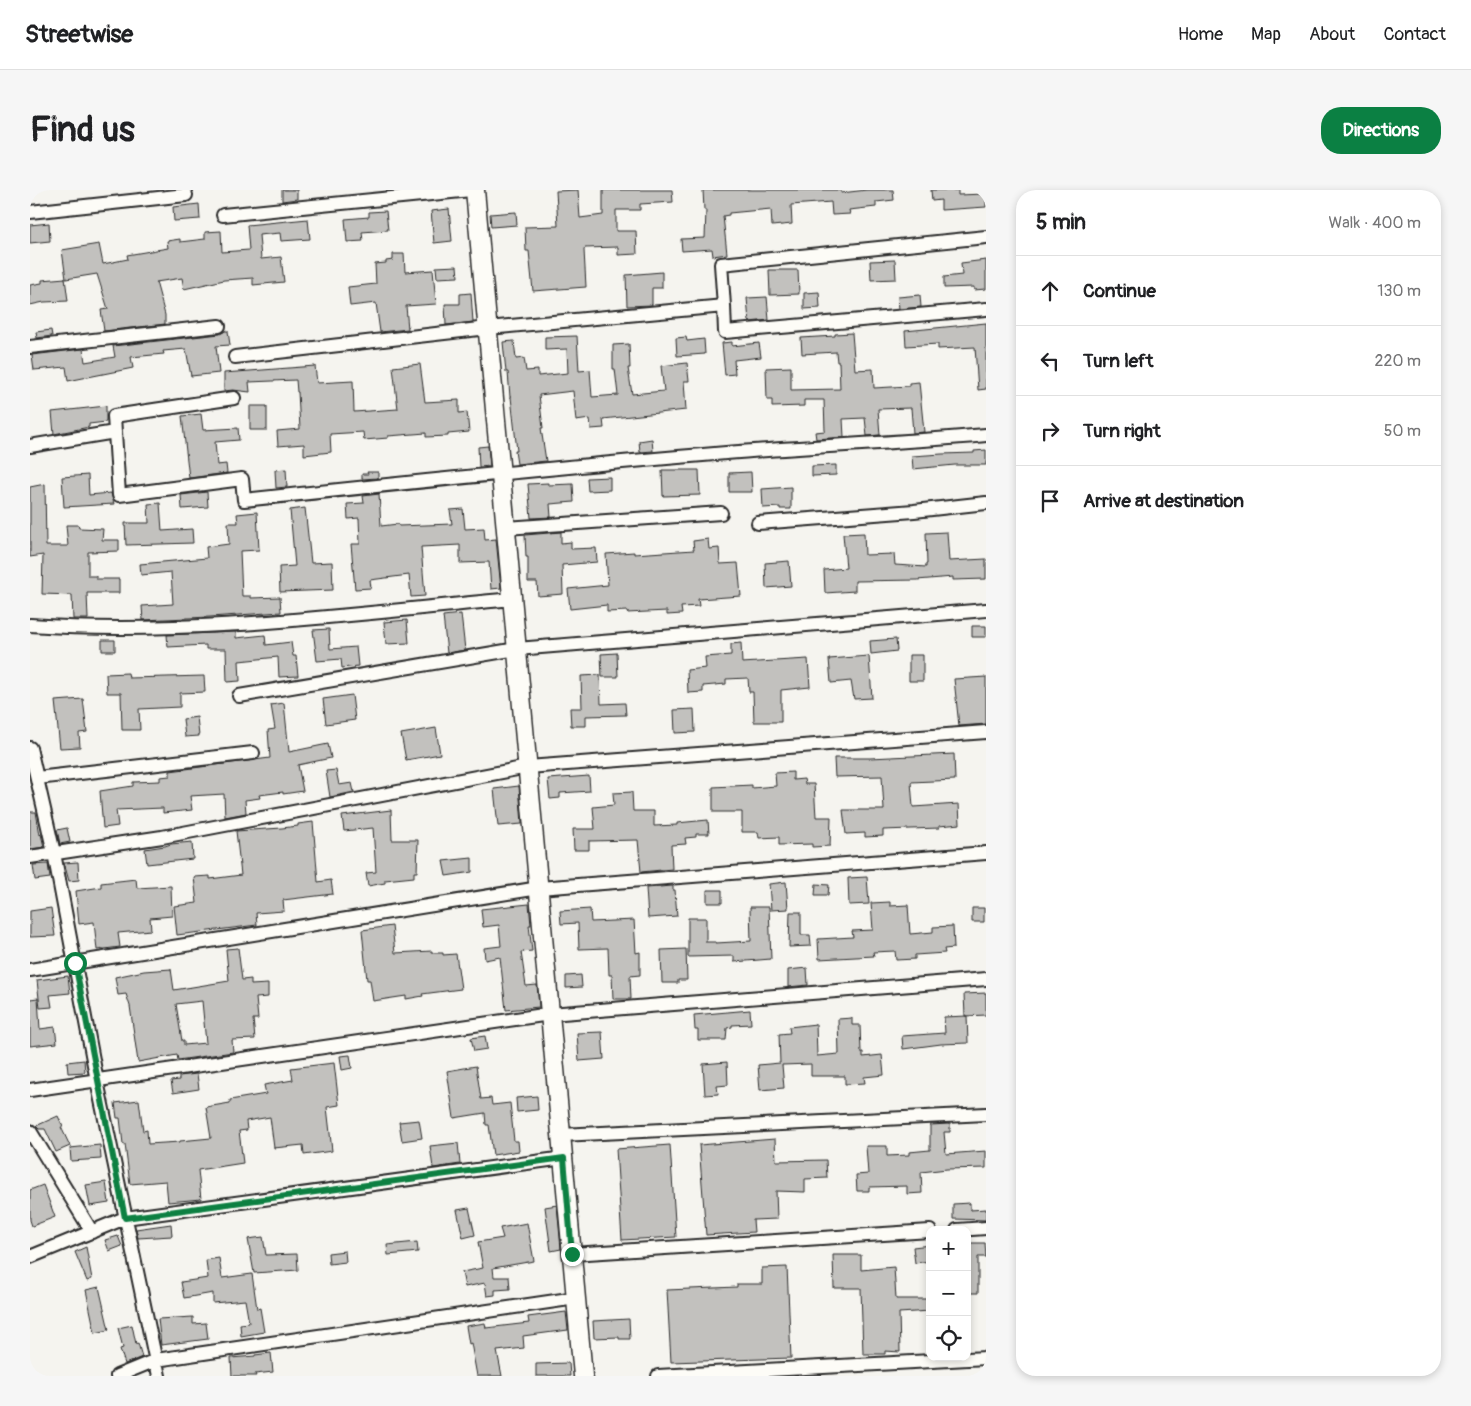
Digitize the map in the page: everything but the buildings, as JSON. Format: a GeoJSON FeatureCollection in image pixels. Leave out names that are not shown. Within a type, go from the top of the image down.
{"type":"FeatureCollection","features":[{"type":"Feature","properties":{"kind":"street"},"geometry":{"type":"LineString","coordinates":[[223,215],[471,190]]}},
{"type":"Feature","properties":{"kind":"street"},"geometry":{"type":"LineString","coordinates":[[475,190],[583,1376]]}},
{"type":"Feature","properties":{"kind":"street"},"geometry":{"type":"LineString","coordinates":[[30,212],[186,195]]}},
{"type":"Feature","properties":{"kind":"street"},"geometry":{"type":"LineString","coordinates":[[986,237],[721,264],[725,332],[986,309]]}},
{"type":"Feature","properties":{"kind":"street"},"geometry":{"type":"LineString","coordinates":[[235,357],[488,328],[724,306]]}},
{"type":"Feature","properties":{"kind":"street"},"geometry":{"type":"LineString","coordinates":[[30,346],[218,326]]}},
{"type":"Feature","properties":{"kind":"street"},"geometry":{"type":"LineString","coordinates":[[234,398],[114,416],[119,495],[242,479],[244,500],[501,473],[727,453],[986,435]]}},
{"type":"Feature","properties":{"kind":"street"},"geometry":{"type":"LineString","coordinates":[[30,446],[115,432]]}},
{"type":"Feature","properties":{"kind":"street"},"geometry":{"type":"LineString","coordinates":[[758,523],[914,511],[986,503]]}},
{"type":"Feature","properties":{"kind":"street"},"geometry":{"type":"LineString","coordinates":[[506,528],[721,513]]}},
{"type":"Feature","properties":{"kind":"street"},"geometry":{"type":"LineString","coordinates":[[30,626],[80,629],[250,624],[512,599]]}},
{"type":"Feature","properties":{"kind":"street"},"geometry":{"type":"LineString","coordinates":[[239,696],[517,649],[986,610]]}},
{"type":"Feature","properties":{"kind":"street"},"geometry":{"type":"LineString","coordinates":[[30,857],[162,836],[528,767],[986,732]]}},
{"type":"Feature","properties":{"kind":"street"},"geometry":{"type":"LineString","coordinates":[[30,748],[54,853],[97,1081],[159,1376]]}},
{"type":"Feature","properties":{"kind":"street"},"geometry":{"type":"LineString","coordinates":[[37,778],[254,753]]}},
{"type":"Feature","properties":{"kind":"street"},"geometry":{"type":"LineString","coordinates":[[30,970],[539,888],[986,853]]}},
{"type":"Feature","properties":{"kind":"street"},"geometry":{"type":"LineString","coordinates":[[30,1090],[550,1014],[986,979]]}},
{"type":"Feature","properties":{"kind":"street"},"geometry":{"type":"LineString","coordinates":[[561,1134],[986,1114]]}},
{"type":"Feature","properties":{"kind":"street"},"geometry":{"type":"LineString","coordinates":[[30,1132],[92,1232]]}},
{"type":"Feature","properties":{"kind":"street"},"geometry":{"type":"LineString","coordinates":[[30,1257],[125,1218],[564,1158]]}},
{"type":"Feature","properties":{"kind":"street"},"geometry":{"type":"LineString","coordinates":[[971,1229],[986,1228]]}},
{"type":"Feature","properties":{"kind":"street"},"geometry":{"type":"LineString","coordinates":[[572,1254],[926,1231]]}},
{"type":"Feature","properties":{"kind":"street"},"geometry":{"type":"LineString","coordinates":[[117,1376],[156,1360],[576,1298]]}},
{"type":"Feature","properties":{"kind":"street"},"geometry":{"type":"LineString","coordinates":[[658,1376],[986,1358]]}},
{"type":"Feature","properties":{"kind":"route"},"geometry":{"type":"LineString","coordinates":[[75,963],[125,1218],[564,1158],[572,1254]]}}]}
